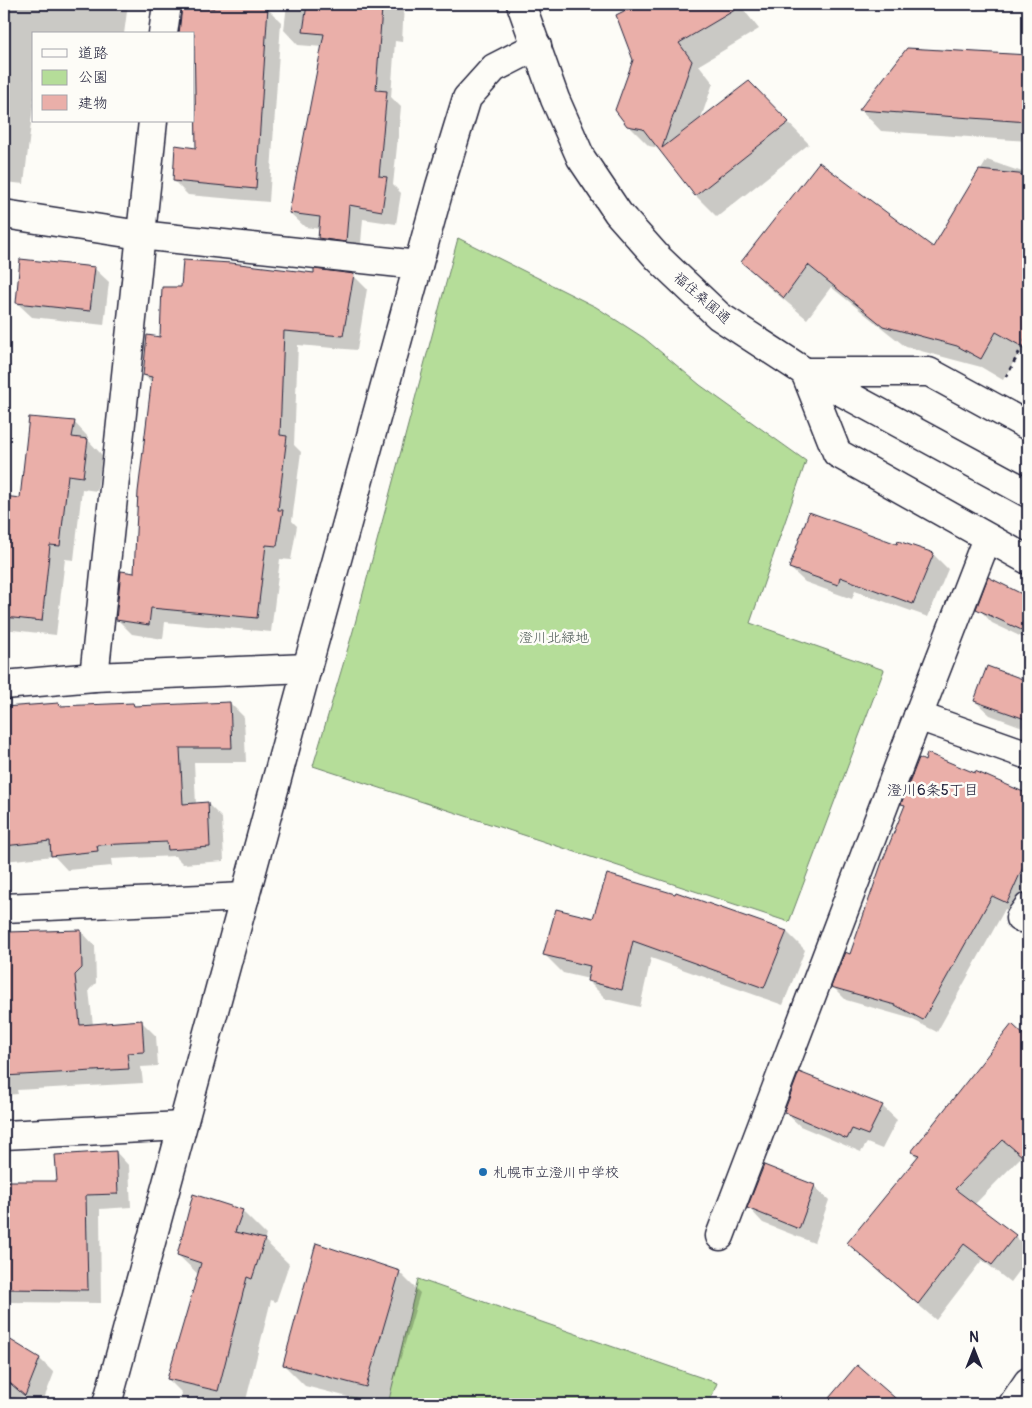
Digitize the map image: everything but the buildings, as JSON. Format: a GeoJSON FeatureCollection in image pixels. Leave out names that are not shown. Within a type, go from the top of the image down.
{"type":"FeatureCollection","features":[{"type":"Feature","properties":{"kind":"street"},"geometry":{"type":"LineString","coordinates":[[163,32],[167,4]]}},
{"type":"Feature","properties":{"kind":"street","name":"福住桑園通"},"geometry":{"type":"LineString","coordinates":[[520,4],[555,99],[581,158],[618,213],[658,258],[719,316],[805,372],[890,420],[1028,493]]}},
{"type":"Feature","properties":{"kind":"street"},"geometry":{"type":"LineString","coordinates":[[107,1404],[418,265],[467,98],[494,68],[537,46]]}},
{"type":"Feature","properties":{"kind":"street"},"geometry":{"type":"LineString","coordinates":[[94,677],[153,122]]}},
{"type":"Feature","properties":{"kind":"street"},"geometry":{"type":"LineString","coordinates":[[4,214],[140,235],[418,265]]}},
{"type":"Feature","properties":{"kind":"street"},"geometry":{"type":"LineString","coordinates":[[1028,426],[928,372],[805,372],[837,453],[1028,560]]}},
{"type":"Feature","properties":{"kind":"street"},"geometry":{"type":"LineString","coordinates":[[720,1236],[918,716],[988,538]]}},
{"type":"Feature","properties":{"kind":"street"},"geometry":{"type":"LineString","coordinates":[[4,685],[94,677],[307,668]]}},
{"type":"Feature","properties":{"kind":"street"},"geometry":{"type":"LineString","coordinates":[[918,716],[1028,755]]}},
{"type":"Feature","properties":{"kind":"street"},"geometry":{"type":"LineString","coordinates":[[4,908],[245,898]]}},
{"type":"Feature","properties":{"kind":"street"},"geometry":{"type":"LineString","coordinates":[[4,1134],[182,1126]]}},
{"type":"Feature","properties":{"kind":"street"},"geometry":{"type":"LineString","coordinates":[[1013,1404],[1028,1382]]}},
{"type":"Feature","properties":{"kind":"path"},"geometry":{"type":"LineString","coordinates":[[975,398],[1003,383],[1028,336]]}},
{"type":"Feature","properties":{"kind":"green space","name":"澄川北緑地"},"geometry":{"type":"Polygon","coordinates":[[[458,238],[596,307],[644,338],[700,385],[806,461],[750,623],[884,670],[789,922],[313,766],[353,631],[458,238]]]}},
{"type":"Feature","properties":{"kind":"green space"},"geometry":{"type":"Polygon","coordinates":[[[418,1279],[717,1383],[709,1404],[388,1404],[418,1279]]]}},
{"type":"Feature","properties":{"kind":"green space"},"geometry":{"type":"Polygon","coordinates":[[[350,1397],[388,1404],[348,1404],[350,1397]]]}},
{"type":"Feature","properties":{"kind":"place","name":"札幌市立澄川中学校"},"geometry":{"type":"Point","coordinates":[483,1172]}},
{"type":"Feature","properties":{"kind":"district","name":"澄川6条5丁目"},"geometry":{"type":"Point","coordinates":[933,790]}}]}
